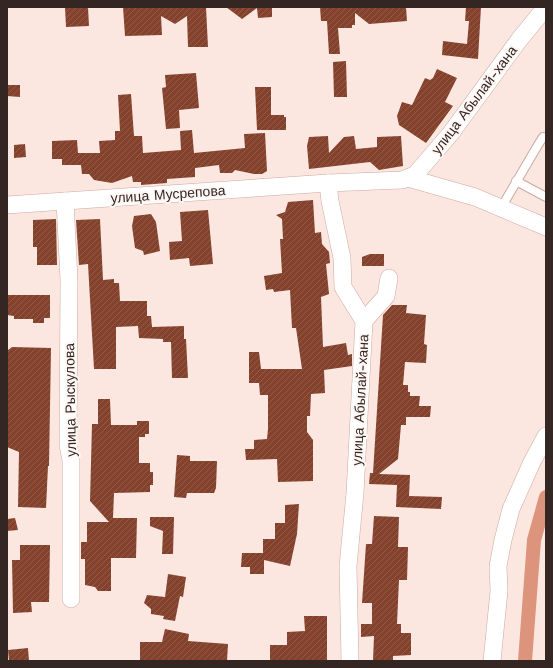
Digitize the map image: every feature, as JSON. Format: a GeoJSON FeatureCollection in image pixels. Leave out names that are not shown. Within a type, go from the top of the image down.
{"type":"FeatureCollection","features":[{"type":"Feature","properties":{"kind":"street","name":"улица Абылай-хана"},"geometry":{"type":"LineString","coordinates":[[408,178],[415,175],[451,133],[519,40],[546,7]]}},
{"type":"Feature","properties":{"kind":"street"},"geometry":{"type":"LineString","coordinates":[[328,183],[402,180],[408,178],[475,197],[546,227]]}},
{"type":"Feature","properties":{"kind":"street","name":"улица Абылай-хана"},"geometry":{"type":"LineString","coordinates":[[328,183],[330,201],[342,258],[343,287],[364,321],[355,493],[348,566],[350,661]]}},
{"type":"Feature","properties":{"kind":"street","name":"улица Мусрепова"},"geometry":{"type":"LineString","coordinates":[[7,205],[328,183]]}},
{"type":"Feature","properties":{"kind":"street","name":"улица Рыскулова"},"geometry":{"type":"LineString","coordinates":[[64,201],[69,280],[68,445],[71,460],[71,599]]}},
{"type":"Feature","properties":{"kind":"street"},"geometry":{"type":"LineString","coordinates":[[364,321],[386,296],[389,278]]}},
{"type":"Feature","properties":{"kind":"street"},"geometry":{"type":"LineString","coordinates":[[492,661],[499,591],[498,566],[503,540],[511,509],[532,462],[546,436]]}},
{"type":"Feature","properties":{"kind":"lane"},"geometry":{"type":"LineString","coordinates":[[501,208],[543,137],[546,138]]}},
{"type":"Feature","properties":{"kind":"lane"},"geometry":{"type":"LineString","coordinates":[[516,181],[546,197]]}},
{"type":"Feature","properties":{"kind":"building"},"geometry":{"type":"Polygon","coordinates":[[[65,7],[88,7],[89,26],[66,27],[65,7]]]}},
{"type":"Feature","properties":{"kind":"building"},"geometry":{"type":"Polygon","coordinates":[[[123,7],[206,7],[208,47],[188,47],[187,16],[175,24],[161,16],[162,35],[125,36],[123,7]]]}},
{"type":"Feature","properties":{"kind":"building"},"geometry":{"type":"Polygon","coordinates":[[[226,7],[272,7],[272,17],[258,18],[257,8],[242,19],[226,7]]]}},
{"type":"Feature","properties":{"kind":"building"},"geometry":{"type":"Polygon","coordinates":[[[320,7],[406,7],[407,21],[369,24],[355,13],[355,25],[352,25],[352,28],[338,28],[340,54],[329,54],[327,21],[321,21],[320,7]]]}},
{"type":"Feature","properties":{"kind":"building"},"geometry":{"type":"Polygon","coordinates":[[[466,7],[481,7],[478,59],[442,55],[443,41],[467,44],[469,21],[465,21],[466,7]]]}},
{"type":"Feature","properties":{"kind":"building"},"geometry":{"type":"Polygon","coordinates":[[[346,61],[347,97],[334,97],[333,62],[346,61]]]}},
{"type":"Feature","properties":{"kind":"building"},"geometry":{"type":"Polygon","coordinates":[[[437,69],[457,78],[445,102],[453,106],[426,143],[399,125],[397,116],[402,102],[412,105],[425,78],[430,80],[433,78],[437,69]]]}},
{"type":"Feature","properties":{"kind":"building"},"geometry":{"type":"Polygon","coordinates":[[[196,73],[199,108],[179,110],[180,128],[166,129],[162,88],[166,87],[165,75],[196,73]]]}},
{"type":"Feature","properties":{"kind":"building"},"geometry":{"type":"Polygon","coordinates":[[[7,85],[20,85],[20,97],[7,96],[7,85]]]}},
{"type":"Feature","properties":{"kind":"building"},"geometry":{"type":"Polygon","coordinates":[[[255,87],[271,87],[271,115],[284,115],[284,117],[286,117],[286,130],[257,130],[255,87]]]}},
{"type":"Feature","properties":{"kind":"building"},"geometry":{"type":"Polygon","coordinates":[[[131,94],[134,136],[142,136],[143,153],[181,150],[180,131],[192,130],[194,153],[245,148],[244,134],[265,133],[267,171],[262,174],[235,170],[232,173],[220,173],[219,165],[195,168],[195,177],[167,179],[167,183],[141,185],[141,182],[133,182],[132,176],[112,183],[94,180],[89,174],[82,174],[81,165],[62,165],[62,159],[52,159],[52,141],[77,140],[78,153],[100,153],[99,141],[115,140],[115,131],[120,131],[118,95],[131,94]]]}},
{"type":"Feature","properties":{"kind":"building"},"geometry":{"type":"Polygon","coordinates":[[[328,136],[329,153],[344,137],[354,136],[356,149],[377,147],[377,137],[401,136],[403,166],[379,170],[370,162],[309,169],[307,146],[309,137],[328,136]]]}},
{"type":"Feature","properties":{"kind":"building"},"geometry":{"type":"Polygon","coordinates":[[[25,144],[26,157],[14,158],[14,145],[25,144]]]}},
{"type":"Feature","properties":{"kind":"building"},"geometry":{"type":"Polygon","coordinates":[[[313,200],[315,233],[321,232],[322,244],[329,252],[330,263],[326,264],[329,294],[321,297],[323,347],[346,343],[348,355],[352,354],[352,366],[324,370],[325,393],[311,394],[310,416],[307,416],[307,432],[313,440],[313,481],[278,482],[277,459],[246,460],[245,449],[254,449],[254,440],[267,439],[268,429],[268,395],[260,395],[259,383],[249,383],[249,352],[259,352],[261,369],[302,369],[296,328],[292,328],[290,290],[274,292],[273,289],[266,290],[264,276],[282,273],[280,239],[283,239],[282,219],[276,215],[285,212],[288,202],[313,200]]]}},
{"type":"Feature","properties":{"kind":"building"},"geometry":{"type":"Polygon","coordinates":[[[208,210],[213,264],[190,266],[189,258],[170,260],[169,242],[182,241],[180,212],[208,210]]]}},
{"type":"Feature","properties":{"kind":"building"},"geometry":{"type":"Polygon","coordinates":[[[151,214],[156,222],[160,251],[144,255],[143,251],[135,248],[132,226],[134,216],[151,214]]]}},
{"type":"Feature","properties":{"kind":"building"},"geometry":{"type":"Polygon","coordinates":[[[56,219],[57,265],[37,265],[37,247],[33,247],[33,220],[56,219]]]}},
{"type":"Feature","properties":{"kind":"building"},"geometry":{"type":"Polygon","coordinates":[[[100,219],[103,280],[114,279],[114,283],[119,283],[120,301],[147,301],[147,316],[151,316],[152,327],[184,326],[188,378],[172,378],[171,342],[163,342],[163,339],[139,338],[138,326],[116,327],[116,369],[94,369],[88,264],[79,265],[76,220],[100,219]]]}},
{"type":"Feature","properties":{"kind":"building"},"geometry":{"type":"Polygon","coordinates":[[[370,254],[384,254],[384,266],[362,266],[362,257],[370,254]]]}},
{"type":"Feature","properties":{"kind":"building"},"geometry":{"type":"Polygon","coordinates":[[[7,295],[50,295],[50,318],[44,318],[44,323],[33,323],[33,319],[14,319],[14,316],[7,315],[7,295]]]}},
{"type":"Feature","properties":{"kind":"building"},"geometry":{"type":"Polygon","coordinates":[[[392,305],[407,305],[406,313],[426,315],[424,344],[427,345],[426,363],[405,362],[403,385],[408,385],[408,392],[410,392],[410,396],[420,396],[419,406],[431,406],[430,417],[406,417],[406,425],[401,425],[398,459],[379,474],[410,475],[409,496],[442,497],[441,509],[396,507],[397,485],[369,484],[370,473],[373,473],[383,315],[392,305]]]}},
{"type":"Feature","properties":{"kind":"building"},"geometry":{"type":"Polygon","coordinates":[[[12,347],[51,348],[49,466],[46,508],[18,507],[19,452],[7,447],[8,350],[12,347]]]}},
{"type":"Feature","properties":{"kind":"building"},"geometry":{"type":"Polygon","coordinates":[[[98,399],[110,399],[111,425],[137,425],[137,421],[149,421],[149,434],[145,434],[145,437],[139,437],[139,463],[150,463],[150,472],[153,472],[153,485],[150,485],[150,492],[114,493],[113,518],[137,518],[136,558],[111,558],[111,591],[98,591],[95,587],[85,585],[85,559],[81,559],[81,542],[87,542],[87,522],[109,522],[90,501],[92,424],[98,424],[98,399]]]}},
{"type":"Feature","properties":{"kind":"building"},"geometry":{"type":"Polygon","coordinates":[[[177,455],[190,456],[190,461],[217,461],[216,488],[214,493],[187,493],[186,498],[174,497],[177,455]]]}},
{"type":"Feature","properties":{"kind":"building"},"geometry":{"type":"Polygon","coordinates":[[[299,504],[297,534],[290,566],[264,560],[264,574],[250,574],[250,567],[241,567],[242,553],[263,553],[263,539],[275,539],[275,523],[285,523],[285,505],[299,504]]]}},
{"type":"Feature","properties":{"kind":"building"},"geometry":{"type":"Polygon","coordinates":[[[374,516],[399,517],[398,547],[408,547],[407,580],[399,580],[397,624],[401,624],[401,633],[411,633],[411,655],[393,656],[393,661],[373,661],[374,636],[361,637],[361,624],[372,624],[372,603],[362,603],[366,544],[372,544],[374,516]]]}},
{"type":"Feature","properties":{"kind":"building"},"geometry":{"type":"Polygon","coordinates":[[[150,517],[174,517],[173,554],[162,554],[163,531],[150,526],[150,517]]]}},
{"type":"Feature","properties":{"kind":"building"},"geometry":{"type":"Polygon","coordinates":[[[15,518],[18,530],[7,531],[7,519],[15,518]]]}},
{"type":"Feature","properties":{"kind":"building"},"geometry":{"type":"Polygon","coordinates":[[[20,545],[50,545],[49,602],[31,602],[32,612],[13,613],[12,560],[20,560],[20,545]]]}},
{"type":"Feature","properties":{"kind":"building"},"geometry":{"type":"Polygon","coordinates":[[[168,574],[186,577],[183,597],[180,596],[175,621],[163,619],[164,616],[151,614],[151,609],[144,603],[147,595],[165,597],[168,574]]]}},
{"type":"Feature","properties":{"kind":"building"},"geometry":{"type":"Polygon","coordinates":[[[304,616],[327,616],[327,661],[270,661],[270,645],[287,645],[287,632],[305,631],[304,616]]]}},
{"type":"Feature","properties":{"kind":"building"},"geometry":{"type":"Polygon","coordinates":[[[165,629],[189,634],[188,641],[228,644],[227,661],[140,661],[140,642],[162,642],[165,629]]]}},
{"type":"Feature","properties":{"kind":"building"},"geometry":{"type":"Polygon","coordinates":[[[28,648],[29,661],[9,661],[8,650],[28,648]]]}},
{"type":"Feature","properties":{"kind":"waterway"},"geometry":{"type":"LineString","coordinates":[[525,661],[534,540],[546,497]]}}]}
